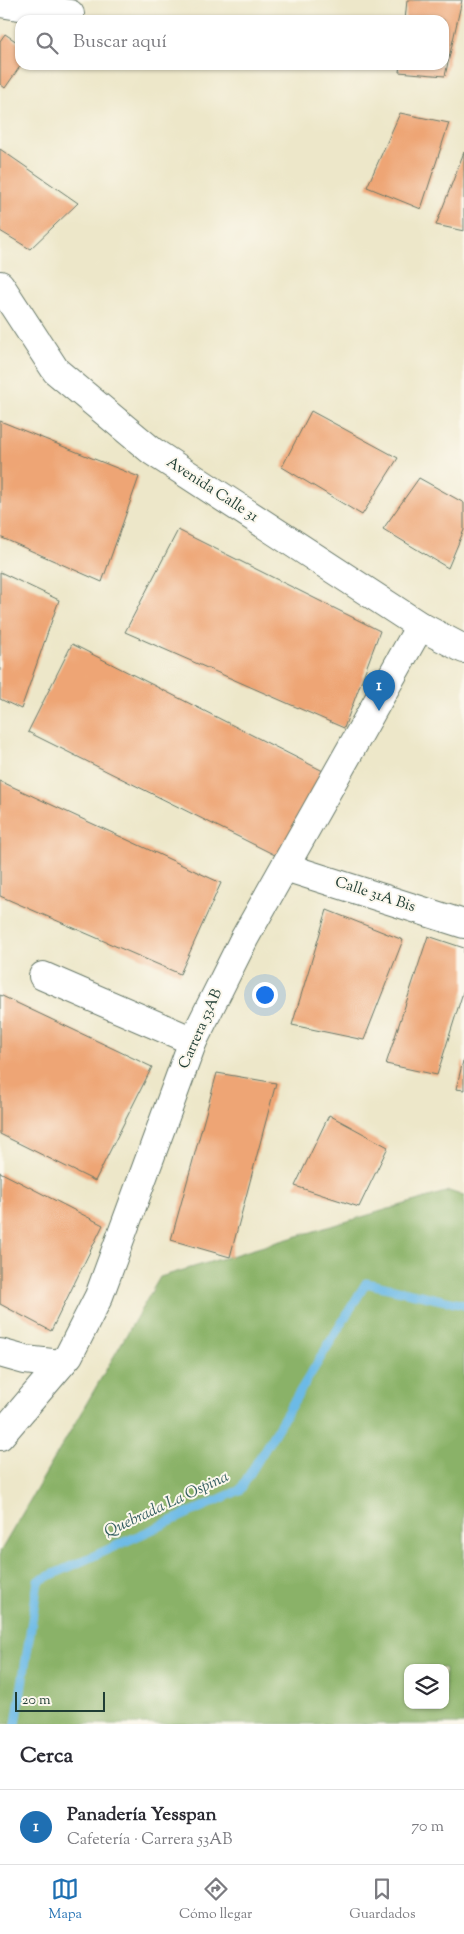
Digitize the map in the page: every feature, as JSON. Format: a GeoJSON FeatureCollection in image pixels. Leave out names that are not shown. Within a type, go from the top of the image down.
{"type":"FeatureCollection","features":[{"type":"Feature","properties":{"kind":"street"},"geometry":{"type":"LineString","coordinates":[[0,3],[70,14]]}},
{"type":"Feature","properties":{"kind":"street","name":"Avenida Calle 31"},"geometry":{"type":"LineString","coordinates":[[0,285],[56,371],[152,451],[420,626],[464,649]]}},
{"type":"Feature","properties":{"kind":"street","name":"Carrera 53AB"},"geometry":{"type":"LineString","coordinates":[[0,1436],[61,1364],[99,1296],[193,1041],[244,939],[420,626]]}},
{"type":"Feature","properties":{"kind":"street","name":"Calle 31A Bis"},"geometry":{"type":"LineString","coordinates":[[285,867],[464,924]]}},
{"type":"Feature","properties":{"kind":"street"},"geometry":{"type":"LineString","coordinates":[[43,976],[193,1041]]}},
{"type":"Feature","properties":{"kind":"street"},"geometry":{"type":"LineString","coordinates":[[0,1353],[25,1360],[61,1364]]}},
{"type":"Feature","properties":{"kind":"green space"},"geometry":{"type":"Polygon","coordinates":[[[449,1191],[464,1196],[464,1724],[0,1724],[0,1552],[160,1277],[449,1191]]]}},
{"type":"Feature","properties":{"kind":"building"},"geometry":{"type":"Polygon","coordinates":[[[407,0],[462,0],[449,58],[449,15],[406,15],[407,0]]]}},
{"type":"Feature","properties":{"kind":"building"},"geometry":{"type":"Polygon","coordinates":[[[5,34],[15,41],[15,70],[18,70],[5,88],[0,84],[0,41],[5,34]]]}},
{"type":"Feature","properties":{"kind":"building"},"geometry":{"type":"Polygon","coordinates":[[[399,70],[446,70],[445,76],[399,72],[399,70]]]}},
{"type":"Feature","properties":{"kind":"building"},"geometry":{"type":"Polygon","coordinates":[[[400,113],[449,123],[421,209],[367,187],[400,113]]]}},
{"type":"Feature","properties":{"kind":"building"},"geometry":{"type":"Polygon","coordinates":[[[0,149],[78,203],[30,249],[0,231],[0,149]]]}},
{"type":"Feature","properties":{"kind":"building"},"geometry":{"type":"Polygon","coordinates":[[[464,152],[464,231],[436,225],[464,152]]]}},
{"type":"Feature","properties":{"kind":"building"},"geometry":{"type":"Polygon","coordinates":[[[311,411],[398,458],[362,515],[282,467],[311,411]]]}},
{"type":"Feature","properties":{"kind":"building"},"geometry":{"type":"Polygon","coordinates":[[[0,421],[139,477],[102,582],[0,537],[0,421]]]}},
{"type":"Feature","properties":{"kind":"building"},"geometry":{"type":"Polygon","coordinates":[[[419,478],[464,503],[464,530],[448,568],[383,529],[419,478]]]}},
{"type":"Feature","properties":{"kind":"building"},"geometry":{"type":"Polygon","coordinates":[[[178,530],[380,631],[344,728],[125,632],[178,530]]]}},
{"type":"Feature","properties":{"kind":"building"},"geometry":{"type":"Polygon","coordinates":[[[0,572],[59,600],[21,709],[0,699],[0,572]]]}},
{"type":"Feature","properties":{"kind":"building"},"geometry":{"type":"Polygon","coordinates":[[[72,644],[325,772],[285,860],[28,732],[72,644]]]}},
{"type":"Feature","properties":{"kind":"building"},"geometry":{"type":"Polygon","coordinates":[[[0,781],[221,883],[180,974],[0,896],[0,781]]]}},
{"type":"Feature","properties":{"kind":"building"},"geometry":{"type":"Polygon","coordinates":[[[327,910],[403,940],[364,1040],[292,1025],[327,910]]]}},
{"type":"Feature","properties":{"kind":"building"},"geometry":{"type":"Polygon","coordinates":[[[428,936],[464,948],[464,989],[437,1075],[386,1064],[428,936]]]}},
{"type":"Feature","properties":{"kind":"building"},"geometry":{"type":"Polygon","coordinates":[[[0,995],[152,1067],[95,1181],[0,1134],[0,995]]]}},
{"type":"Feature","properties":{"kind":"building"},"geometry":{"type":"Polygon","coordinates":[[[464,1061],[464,1090],[456,1089],[464,1061]]]}},
{"type":"Feature","properties":{"kind":"building"},"geometry":{"type":"Polygon","coordinates":[[[217,1073],[276,1083],[230,1257],[171,1240],[217,1073]]]}},
{"type":"Feature","properties":{"kind":"building"},"geometry":{"type":"Polygon","coordinates":[[[329,1115],[388,1147],[359,1207],[295,1186],[329,1115]]]}},
{"type":"Feature","properties":{"kind":"building"},"geometry":{"type":"Polygon","coordinates":[[[0,1172],[103,1225],[51,1331],[0,1304],[0,1172]]]}},
{"type":"Feature","properties":{"kind":"waterway","name":"Quebrada La Ospina"},"geometry":{"type":"LineString","coordinates":[[16,1724],[38,1581],[240,1490],[366,1283],[464,1305]]}},
{"type":"Feature","properties":{"kind":"place","name":"Panadería Yesspan"},"geometry":{"type":"Point","coordinates":[379,711]}}]}
